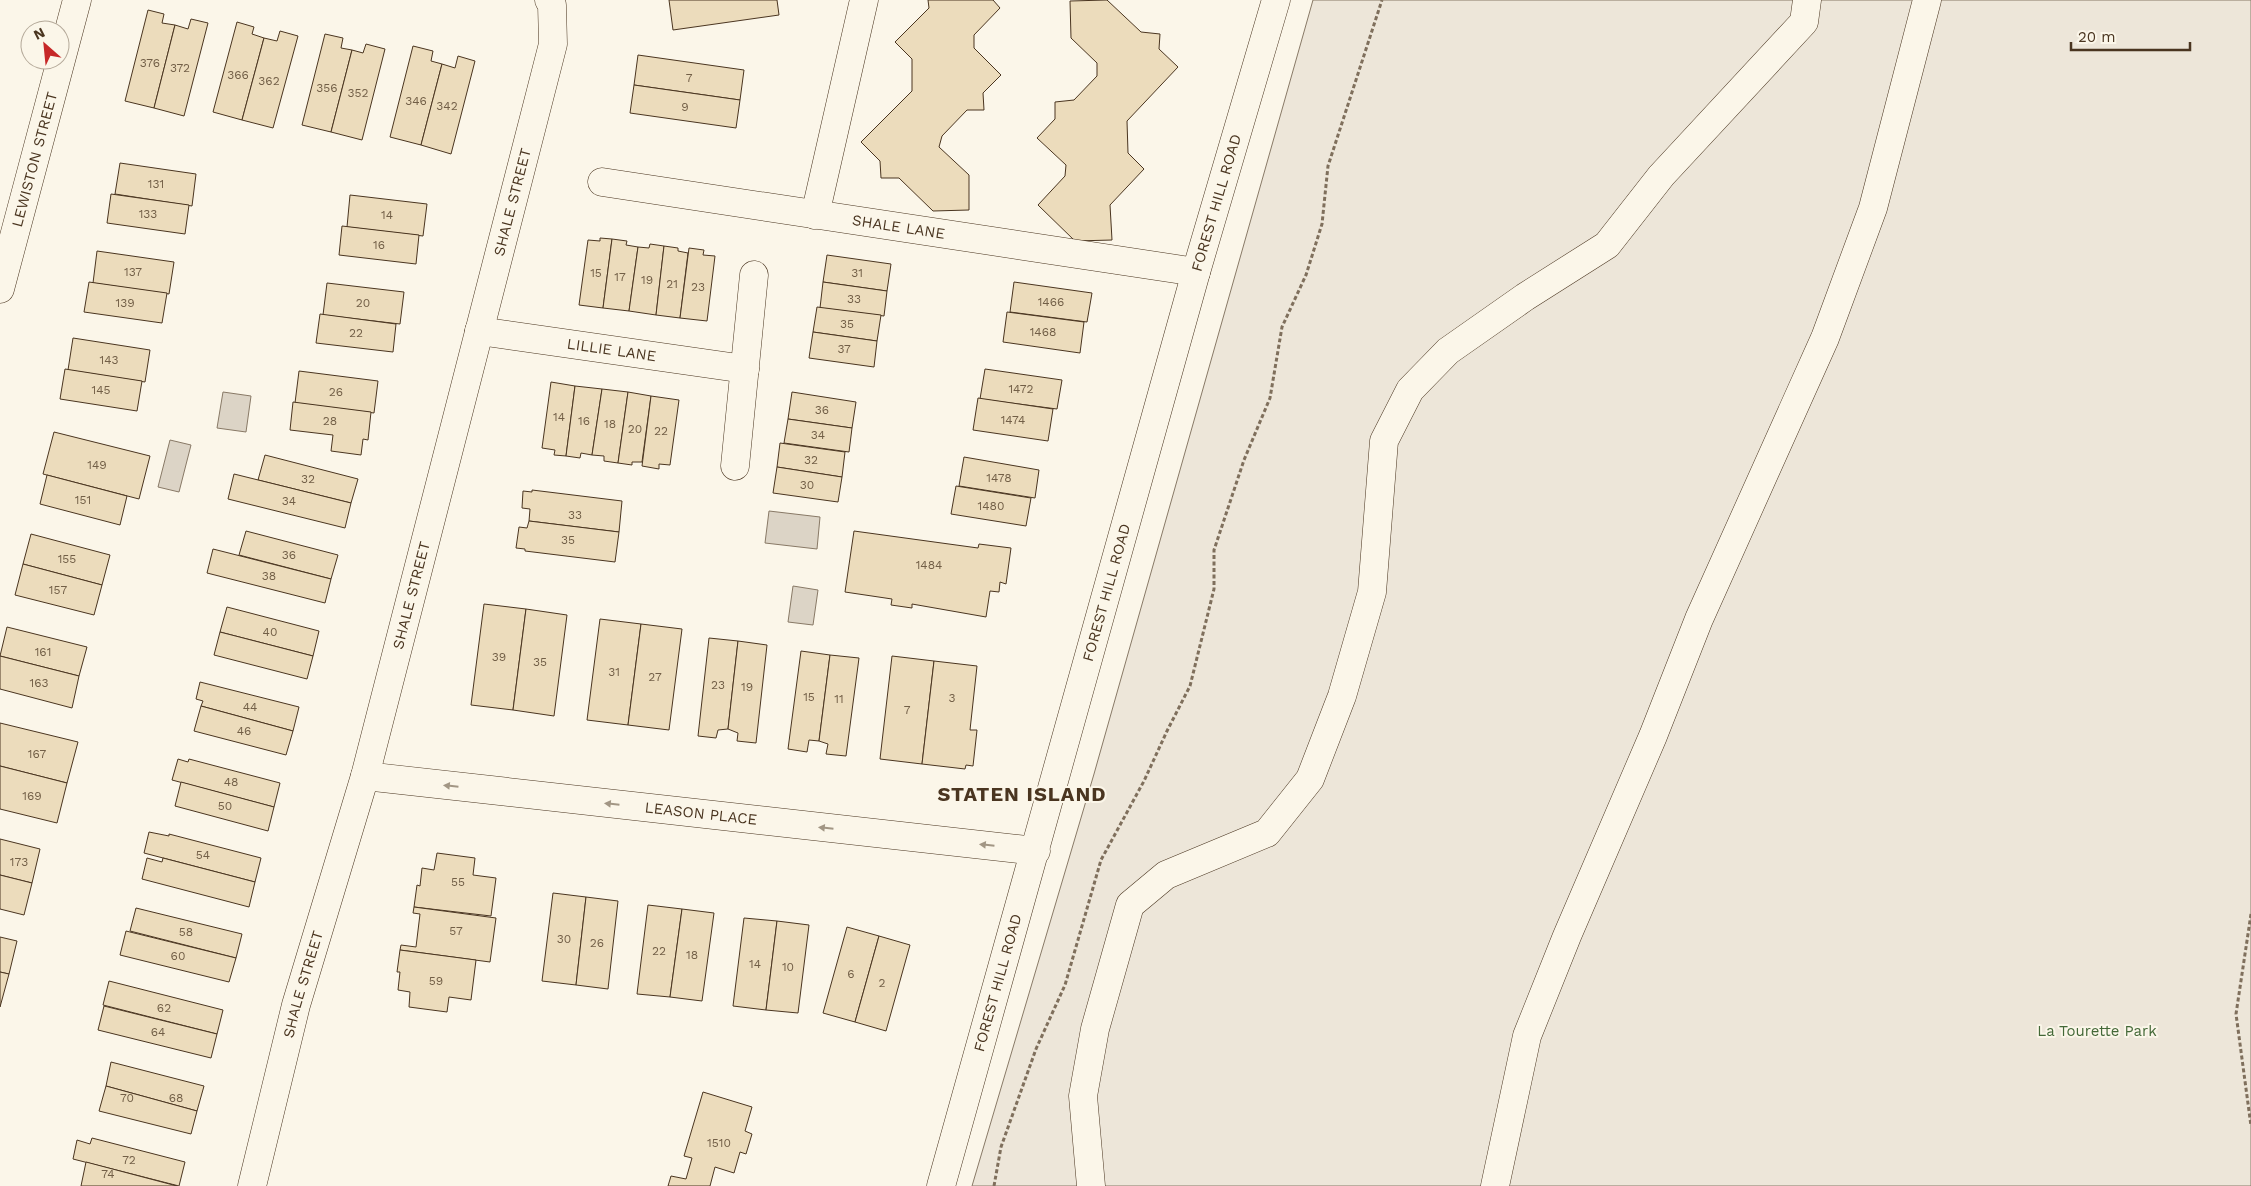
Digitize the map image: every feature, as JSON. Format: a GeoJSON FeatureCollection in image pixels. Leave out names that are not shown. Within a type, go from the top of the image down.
{"type":"FeatureCollection","features":[{"type":"Feature","properties":{"kind":"street","name":"LEWISTON STREET"},"geometry":{"type":"LineString","coordinates":[[0,290],[77,0]]}},
{"type":"Feature","properties":{"kind":"street","name":"SHALE STREET"},"geometry":{"type":"LineString","coordinates":[[252,1186],[296,1005],[365,776],[553,44],[552,5],[549,0]]}},
{"type":"Feature","properties":{"kind":"street"},"geometry":{"type":"LineString","coordinates":[[815,215],[864,0]]}},
{"type":"Feature","properties":{"kind":"street","name":"FOREST HILL ROAD"},"geometry":{"type":"LineString","coordinates":[[942,1186],[1196,272],[1276,0]]}},
{"type":"Feature","properties":{"kind":"street"},"geometry":{"type":"LineString","coordinates":[[1091,1186],[1083,1096],[1095,1029],[1130,905],[1166,874],[1267,833],[1310,779],[1342,696],[1372,592],[1384,440],[1410,390],[1448,351],[1525,297],[1607,245],[1661,176],[1804,22],[1807,0]]}},
{"type":"Feature","properties":{"kind":"street"},"geometry":{"type":"LineString","coordinates":[[1495,1186],[1527,1036],[1700,619],[1825,338],[1874,208],[1927,0]]}},
{"type":"Feature","properties":{"kind":"street","name":"SHALE LANE"},"geometry":{"type":"LineString","coordinates":[[602,182],[1196,272]]}},
{"type":"Feature","properties":{"kind":"street"},"geometry":{"type":"LineString","coordinates":[[735,466],[754,275]]}},
{"type":"Feature","properties":{"kind":"street","name":"LILLIE LANE"},"geometry":{"type":"LineString","coordinates":[[479,331],[745,369]]}},
{"type":"Feature","properties":{"kind":"street","name":"LEASON PLACE"},"geometry":{"type":"LineString","coordinates":[[365,776],[1036,851]]}},
{"type":"Feature","properties":{"kind":"path"},"geometry":{"type":"LineString","coordinates":[[994,1186],[1001,1147],[1036,1049],[1065,985],[1102,860],[1190,686],[1214,590],[1214,550],[1244,460],[1270,398],[1282,327],[1306,275],[1322,224],[1328,166],[1382,0]]}},
{"type":"Feature","properties":{"kind":"path"},"geometry":{"type":"LineString","coordinates":[[2251,914],[2236,1014],[2251,1126]]}},
{"type":"Feature","properties":{"kind":"green space","name":"La Tourette Park"},"geometry":{"type":"Polygon","coordinates":[[[1313,0],[2251,0],[2251,1186],[972,1186],[1094,774],[1313,0]]]}},
{"type":"Feature","properties":{"kind":"shaded area"},"geometry":{"type":"Polygon","coordinates":[[[223,392],[251,396],[246,432],[217,428],[223,392]]]}},
{"type":"Feature","properties":{"kind":"shaded area"},"geometry":{"type":"Polygon","coordinates":[[[170,440],[191,445],[179,492],[158,487],[170,440]]]}},
{"type":"Feature","properties":{"kind":"shaded area"},"geometry":{"type":"Polygon","coordinates":[[[769,511],[820,517],[817,549],[765,543],[769,511]]]}},
{"type":"Feature","properties":{"kind":"shaded area"},"geometry":{"type":"Polygon","coordinates":[[[793,586],[818,590],[813,625],[788,622],[793,586]]]}},
{"type":"Feature","properties":{"kind":"building"},"geometry":{"type":"Polygon","coordinates":[[[669,0],[777,0],[779,15],[673,30],[669,0]]]}},
{"type":"Feature","properties":{"kind":"building"},"geometry":{"type":"Polygon","coordinates":[[[928,0],[993,0],[1000,8],[974,35],[974,48],[1001,75],[983,93],[984,110],[967,110],[942,136],[939,147],[969,175],[969,210],[933,211],[899,178],[881,178],[880,161],[861,142],[912,91],[912,59],[895,42],[929,8],[928,0]]]}},
{"type":"Feature","properties":{"kind":"building"},"geometry":{"type":"Polygon","coordinates":[[[1107,0],[1141,32],[1160,34],[1159,49],[1178,67],[1127,121],[1128,153],[1144,169],[1110,205],[1112,240],[1075,241],[1038,205],[1065,176],[1066,165],[1037,138],[1055,119],[1055,102],[1074,100],[1097,76],[1097,63],[1071,38],[1070,1],[1107,0]]]}},
{"type":"Feature","properties":{"kind":"building"},"geometry":{"type":"Polygon","coordinates":[[[148,10],[164,14],[162,23],[175,25],[154,108],[125,101],[148,10]]]}},
{"type":"Feature","properties":{"kind":"building"},"geometry":{"type":"Polygon","coordinates":[[[191,19],[208,23],[184,116],[154,108],[175,25],[188,29],[191,19]]]}},
{"type":"Feature","properties":{"kind":"building"},"geometry":{"type":"Polygon","coordinates":[[[237,22],[254,27],[252,34],[264,38],[242,120],[213,112],[237,22]]]}},
{"type":"Feature","properties":{"kind":"building"},"geometry":{"type":"Polygon","coordinates":[[[280,31],[298,36],[273,128],[242,120],[264,38],[277,41],[280,31]]]}},
{"type":"Feature","properties":{"kind":"building"},"geometry":{"type":"Polygon","coordinates":[[[325,34],[343,38],[341,48],[352,50],[331,132],[302,125],[325,34]]]}},
{"type":"Feature","properties":{"kind":"building"},"geometry":{"type":"Polygon","coordinates":[[[366,44],[385,49],[362,140],[331,132],[352,50],[363,53],[366,44]]]}},
{"type":"Feature","properties":{"kind":"building"},"geometry":{"type":"Polygon","coordinates":[[[413,46],[433,51],[431,61],[442,64],[421,145],[390,137],[413,46]]]}},
{"type":"Feature","properties":{"kind":"building"},"geometry":{"type":"Polygon","coordinates":[[[638,55],[744,70],[740,100],[634,85],[638,55]]]}},
{"type":"Feature","properties":{"kind":"building"},"geometry":{"type":"Polygon","coordinates":[[[458,56],[475,61],[451,154],[421,145],[442,64],[455,68],[458,56]]]}},
{"type":"Feature","properties":{"kind":"building"},"geometry":{"type":"Polygon","coordinates":[[[634,85],[740,100],[736,128],[630,113],[634,85]]]}},
{"type":"Feature","properties":{"kind":"building"},"geometry":{"type":"Polygon","coordinates":[[[120,163],[196,174],[192,206],[115,194],[120,163]]]}},
{"type":"Feature","properties":{"kind":"building"},"geometry":{"type":"Polygon","coordinates":[[[111,194],[189,205],[185,234],[107,223],[111,194]]]}},
{"type":"Feature","properties":{"kind":"building"},"geometry":{"type":"Polygon","coordinates":[[[350,195],[427,204],[423,236],[347,227],[350,195]]]}},
{"type":"Feature","properties":{"kind":"building"},"geometry":{"type":"Polygon","coordinates":[[[342,226],[419,235],[416,264],[339,255],[342,226]]]}},
{"type":"Feature","properties":{"kind":"building"},"geometry":{"type":"Polygon","coordinates":[[[600,238],[612,239],[603,308],[579,305],[588,240],[600,241],[600,238]]]}},
{"type":"Feature","properties":{"kind":"building"},"geometry":{"type":"Polygon","coordinates":[[[612,239],[627,241],[626,245],[638,247],[629,311],[603,308],[612,239]]]}},
{"type":"Feature","properties":{"kind":"building"},"geometry":{"type":"Polygon","coordinates":[[[650,244],[664,246],[656,315],[629,311],[638,247],[649,248],[650,244]]]}},
{"type":"Feature","properties":{"kind":"building"},"geometry":{"type":"Polygon","coordinates":[[[664,246],[678,248],[678,251],[688,253],[680,318],[656,315],[664,246]]]}},
{"type":"Feature","properties":{"kind":"building"},"geometry":{"type":"Polygon","coordinates":[[[689,248],[704,250],[703,255],[715,256],[707,321],[680,318],[689,248]]]}},
{"type":"Feature","properties":{"kind":"building"},"geometry":{"type":"Polygon","coordinates":[[[97,251],[174,262],[169,294],[93,283],[97,251]]]}},
{"type":"Feature","properties":{"kind":"building"},"geometry":{"type":"Polygon","coordinates":[[[827,255],[891,264],[887,291],[823,282],[827,255]]]}},
{"type":"Feature","properties":{"kind":"building"},"geometry":{"type":"Polygon","coordinates":[[[89,282],[167,293],[162,323],[84,312],[89,282]]]}},
{"type":"Feature","properties":{"kind":"building"},"geometry":{"type":"Polygon","coordinates":[[[823,282],[887,291],[884,316],[820,308],[823,282]]]}},
{"type":"Feature","properties":{"kind":"building"},"geometry":{"type":"Polygon","coordinates":[[[1014,282],[1092,293],[1087,322],[1010,312],[1014,282]]]}},
{"type":"Feature","properties":{"kind":"building"},"geometry":{"type":"Polygon","coordinates":[[[327,283],[404,292],[400,324],[323,315],[327,283]]]}},
{"type":"Feature","properties":{"kind":"building"},"geometry":{"type":"Polygon","coordinates":[[[817,307],[881,315],[877,341],[813,332],[817,307]]]}},
{"type":"Feature","properties":{"kind":"building"},"geometry":{"type":"Polygon","coordinates":[[[1007,312],[1084,322],[1080,353],[1003,342],[1007,312]]]}},
{"type":"Feature","properties":{"kind":"building"},"geometry":{"type":"Polygon","coordinates":[[[320,314],[396,324],[393,352],[316,343],[320,314]]]}},
{"type":"Feature","properties":{"kind":"building"},"geometry":{"type":"Polygon","coordinates":[[[813,332],[877,341],[874,367],[809,358],[813,332]]]}},
{"type":"Feature","properties":{"kind":"building"},"geometry":{"type":"Polygon","coordinates":[[[73,338],[150,350],[145,382],[68,370],[73,338]]]}},
{"type":"Feature","properties":{"kind":"building"},"geometry":{"type":"Polygon","coordinates":[[[65,369],[142,381],[137,411],[60,399],[65,369]]]}},
{"type":"Feature","properties":{"kind":"building"},"geometry":{"type":"Polygon","coordinates":[[[985,369],[1062,380],[1057,409],[980,399],[985,369]]]}},
{"type":"Feature","properties":{"kind":"building"},"geometry":{"type":"Polygon","coordinates":[[[299,371],[378,381],[374,413],[295,403],[299,371]]]}},
{"type":"Feature","properties":{"kind":"building"},"geometry":{"type":"Polygon","coordinates":[[[551,382],[575,386],[566,456],[554,455],[555,450],[542,448],[551,382]]]}},
{"type":"Feature","properties":{"kind":"building"},"geometry":{"type":"Polygon","coordinates":[[[575,386],[602,389],[592,455],[581,453],[580,458],[566,456],[575,386]]]}},
{"type":"Feature","properties":{"kind":"building"},"geometry":{"type":"Polygon","coordinates":[[[602,389],[628,392],[618,463],[604,461],[604,456],[592,455],[602,389]]]}},
{"type":"Feature","properties":{"kind":"building"},"geometry":{"type":"Polygon","coordinates":[[[628,392],[651,396],[642,462],[632,462],[632,465],[618,463],[628,392]]]}},
{"type":"Feature","properties":{"kind":"building"},"geometry":{"type":"Polygon","coordinates":[[[792,392],[856,402],[852,428],[788,419],[792,392]]]}},
{"type":"Feature","properties":{"kind":"building"},"geometry":{"type":"Polygon","coordinates":[[[651,396],[679,400],[670,465],[659,464],[659,469],[642,466],[651,396]]]}},
{"type":"Feature","properties":{"kind":"building"},"geometry":{"type":"Polygon","coordinates":[[[978,398],[1053,409],[1048,441],[973,430],[978,398]]]}},
{"type":"Feature","properties":{"kind":"building"},"geometry":{"type":"Polygon","coordinates":[[[293,402],[371,412],[368,440],[363,439],[361,455],[331,451],[333,435],[290,430],[293,402]]]}},
{"type":"Feature","properties":{"kind":"building"},"geometry":{"type":"Polygon","coordinates":[[[788,419],[852,428],[849,452],[784,443],[788,419]]]}},
{"type":"Feature","properties":{"kind":"building"},"geometry":{"type":"Polygon","coordinates":[[[54,432],[150,456],[139,499],[43,474],[54,432]]]}},
{"type":"Feature","properties":{"kind":"building"},"geometry":{"type":"Polygon","coordinates":[[[780,443],[845,452],[842,477],[777,467],[780,443]]]}},
{"type":"Feature","properties":{"kind":"building"},"geometry":{"type":"Polygon","coordinates":[[[265,455],[358,479],[351,503],[258,480],[265,455]]]}},
{"type":"Feature","properties":{"kind":"building"},"geometry":{"type":"Polygon","coordinates":[[[964,457],[1039,470],[1035,498],[959,486],[964,457]]]}},
{"type":"Feature","properties":{"kind":"building"},"geometry":{"type":"Polygon","coordinates":[[[777,467],[842,477],[838,502],[773,493],[777,467]]]}},
{"type":"Feature","properties":{"kind":"building"},"geometry":{"type":"Polygon","coordinates":[[[234,474],[351,503],[345,528],[228,499],[234,474]]]}},
{"type":"Feature","properties":{"kind":"building"},"geometry":{"type":"Polygon","coordinates":[[[47,475],[127,496],[120,525],[40,504],[47,475]]]}},
{"type":"Feature","properties":{"kind":"building"},"geometry":{"type":"Polygon","coordinates":[[[956,486],[1031,498],[1026,526],[951,514],[956,486]]]}},
{"type":"Feature","properties":{"kind":"building"},"geometry":{"type":"Polygon","coordinates":[[[532,490],[622,501],[619,532],[529,521],[530,509],[522,508],[523,491],[532,492],[532,490]]]}},
{"type":"Feature","properties":{"kind":"building"},"geometry":{"type":"Polygon","coordinates":[[[529,521],[619,532],[615,562],[525,551],[525,549],[516,548],[519,527],[527,528],[529,521]]]}},
{"type":"Feature","properties":{"kind":"building"},"geometry":{"type":"Polygon","coordinates":[[[246,531],[338,555],[331,579],[239,555],[246,531]]]}},
{"type":"Feature","properties":{"kind":"building"},"geometry":{"type":"Polygon","coordinates":[[[854,531],[978,548],[979,544],[1011,548],[1006,584],[1000,582],[999,592],[990,591],[986,617],[912,604],[912,608],[891,605],[892,599],[845,592],[854,531]]]}},
{"type":"Feature","properties":{"kind":"building"},"geometry":{"type":"Polygon","coordinates":[[[31,534],[110,555],[102,585],[23,564],[31,534]]]}},
{"type":"Feature","properties":{"kind":"building"},"geometry":{"type":"Polygon","coordinates":[[[213,549],[331,579],[325,603],[207,573],[213,549]]]}},
{"type":"Feature","properties":{"kind":"building"},"geometry":{"type":"Polygon","coordinates":[[[23,564],[102,585],[94,615],[15,595],[23,564]]]}},
{"type":"Feature","properties":{"kind":"building"},"geometry":{"type":"Polygon","coordinates":[[[484,604],[526,609],[513,710],[471,705],[484,604]]]}},
{"type":"Feature","properties":{"kind":"building"},"geometry":{"type":"Polygon","coordinates":[[[227,607],[319,631],[313,656],[220,632],[227,607]]]}},
{"type":"Feature","properties":{"kind":"building"},"geometry":{"type":"Polygon","coordinates":[[[526,609],[567,615],[554,716],[513,710],[526,609]]]}},
{"type":"Feature","properties":{"kind":"building"},"geometry":{"type":"Polygon","coordinates":[[[600,619],[641,624],[628,725],[587,720],[600,619]]]}},
{"type":"Feature","properties":{"kind":"building"},"geometry":{"type":"Polygon","coordinates":[[[641,624],[682,629],[669,730],[628,725],[641,624]]]}},
{"type":"Feature","properties":{"kind":"building"},"geometry":{"type":"Polygon","coordinates":[[[7,627],[87,647],[79,676],[0,656],[7,627]]]}},
{"type":"Feature","properties":{"kind":"building"},"geometry":{"type":"Polygon","coordinates":[[[220,632],[313,656],[307,679],[214,655],[220,632]]]}},
{"type":"Feature","properties":{"kind":"building"},"geometry":{"type":"Polygon","coordinates":[[[709,638],[738,641],[728,729],[718,730],[716,738],[698,736],[709,638]]]}},
{"type":"Feature","properties":{"kind":"building"},"geometry":{"type":"Polygon","coordinates":[[[738,641],[767,645],[756,743],[737,741],[738,733],[728,729],[738,641]]]}},
{"type":"Feature","properties":{"kind":"building"},"geometry":{"type":"Polygon","coordinates":[[[801,651],[830,655],[819,741],[809,740],[807,752],[788,749],[801,651]]]}},
{"type":"Feature","properties":{"kind":"building"},"geometry":{"type":"Polygon","coordinates":[[[830,655],[859,658],[846,756],[826,754],[828,744],[819,741],[830,655]]]}},
{"type":"Feature","properties":{"kind":"building"},"geometry":{"type":"Polygon","coordinates":[[[0,656],[79,676],[72,708],[0,689],[0,656]]]}},
{"type":"Feature","properties":{"kind":"building"},"geometry":{"type":"Polygon","coordinates":[[[892,656],[934,661],[922,764],[880,759],[892,656]]]}},
{"type":"Feature","properties":{"kind":"building"},"geometry":{"type":"Polygon","coordinates":[[[934,661],[977,666],[970,730],[977,730],[973,766],[966,765],[965,769],[922,764],[934,661]]]}},
{"type":"Feature","properties":{"kind":"building"},"geometry":{"type":"Polygon","coordinates":[[[200,682],[299,707],[293,731],[201,706],[203,701],[196,699],[200,682]]]}},
{"type":"Feature","properties":{"kind":"building"},"geometry":{"type":"Polygon","coordinates":[[[201,706],[293,731],[286,755],[194,731],[201,706]]]}},
{"type":"Feature","properties":{"kind":"building"},"geometry":{"type":"Polygon","coordinates":[[[0,723],[78,742],[67,783],[0,766],[0,723]]]}},
{"type":"Feature","properties":{"kind":"building"},"geometry":{"type":"Polygon","coordinates":[[[178,759],[188,762],[189,759],[280,783],[274,807],[172,780],[178,759]]]}},
{"type":"Feature","properties":{"kind":"building"},"geometry":{"type":"Polygon","coordinates":[[[0,766],[67,783],[57,823],[0,809],[0,766]]]}},
{"type":"Feature","properties":{"kind":"building"},"geometry":{"type":"Polygon","coordinates":[[[181,782],[274,807],[268,831],[175,806],[181,782]]]}},
{"type":"Feature","properties":{"kind":"building"},"geometry":{"type":"Polygon","coordinates":[[[149,832],[169,836],[169,834],[261,858],[255,882],[144,853],[149,832]]]}},
{"type":"Feature","properties":{"kind":"building"},"geometry":{"type":"Polygon","coordinates":[[[0,839],[40,849],[32,883],[0,875],[0,839]]]}},
{"type":"Feature","properties":{"kind":"building"},"geometry":{"type":"Polygon","coordinates":[[[437,853],[475,858],[473,875],[496,878],[491,916],[414,907],[417,885],[420,886],[422,868],[434,870],[437,853]]]}},
{"type":"Feature","properties":{"kind":"building"},"geometry":{"type":"Polygon","coordinates":[[[147,858],[162,862],[163,858],[255,882],[249,907],[142,879],[147,858]]]}},
{"type":"Feature","properties":{"kind":"building"},"geometry":{"type":"Polygon","coordinates":[[[0,875],[32,883],[24,915],[0,909],[0,875]]]}},
{"type":"Feature","properties":{"kind":"building"},"geometry":{"type":"Polygon","coordinates":[[[553,893],[586,897],[576,985],[542,981],[553,893]]]}},
{"type":"Feature","properties":{"kind":"building"},"geometry":{"type":"Polygon","coordinates":[[[586,897],[618,901],[608,989],[576,985],[586,897]]]}},
{"type":"Feature","properties":{"kind":"building"},"geometry":{"type":"Polygon","coordinates":[[[648,905],[682,909],[670,997],[637,994],[648,905]]]}},
{"type":"Feature","properties":{"kind":"building"},"geometry":{"type":"Polygon","coordinates":[[[414,907],[496,918],[490,962],[400,950],[401,945],[416,947],[420,914],[413,913],[414,907]]]}},
{"type":"Feature","properties":{"kind":"building"},"geometry":{"type":"Polygon","coordinates":[[[136,908],[242,934],[236,958],[130,931],[136,908]]]}},
{"type":"Feature","properties":{"kind":"building"},"geometry":{"type":"Polygon","coordinates":[[[682,909],[714,913],[702,1001],[670,997],[682,909]]]}},
{"type":"Feature","properties":{"kind":"building"},"geometry":{"type":"Polygon","coordinates":[[[744,918],[777,921],[766,1010],[733,1006],[744,918]]]}},
{"type":"Feature","properties":{"kind":"building"},"geometry":{"type":"Polygon","coordinates":[[[777,921],[809,925],[798,1013],[766,1010],[777,921]]]}},
{"type":"Feature","properties":{"kind":"building"},"geometry":{"type":"Polygon","coordinates":[[[847,927],[879,936],[855,1022],[823,1013],[847,927]]]}},
{"type":"Feature","properties":{"kind":"building"},"geometry":{"type":"Polygon","coordinates":[[[126,931],[236,958],[229,982],[120,955],[126,931]]]}},
{"type":"Feature","properties":{"kind":"building"},"geometry":{"type":"Polygon","coordinates":[[[879,936],[910,945],[886,1031],[855,1022],[879,936]]]}},
{"type":"Feature","properties":{"kind":"building"},"geometry":{"type":"Polygon","coordinates":[[[0,937],[17,941],[9,974],[0,972],[0,937]]]}},
{"type":"Feature","properties":{"kind":"building"},"geometry":{"type":"Polygon","coordinates":[[[400,950],[476,960],[471,1000],[449,997],[447,1012],[409,1007],[410,992],[398,990],[400,972],[397,972],[400,950]]]}},
{"type":"Feature","properties":{"kind":"building"},"geometry":{"type":"Polygon","coordinates":[[[0,972],[9,974],[0,1007],[0,972]]]}},
{"type":"Feature","properties":{"kind":"building"},"geometry":{"type":"Polygon","coordinates":[[[109,981],[223,1010],[217,1034],[103,1005],[109,981]]]}},
{"type":"Feature","properties":{"kind":"building"},"geometry":{"type":"Polygon","coordinates":[[[104,1006],[217,1034],[211,1058],[98,1030],[104,1006]]]}},
{"type":"Feature","properties":{"kind":"building"},"geometry":{"type":"Polygon","coordinates":[[[111,1062],[204,1086],[197,1111],[106,1086],[111,1062]]]}},
{"type":"Feature","properties":{"kind":"building"},"geometry":{"type":"Polygon","coordinates":[[[106,1086],[197,1111],[191,1134],[99,1111],[106,1086]]]}},
{"type":"Feature","properties":{"kind":"building"},"geometry":{"type":"Polygon","coordinates":[[[703,1092],[752,1107],[745,1131],[752,1134],[746,1154],[740,1152],[734,1173],[715,1167],[710,1186],[668,1186],[671,1176],[686,1179],[692,1158],[684,1156],[703,1092]]]}},
{"type":"Feature","properties":{"kind":"building"},"geometry":{"type":"Polygon","coordinates":[[[92,1138],[185,1162],[179,1186],[73,1159],[77,1140],[90,1144],[92,1138]]]}},
{"type":"Feature","properties":{"kind":"building"},"geometry":{"type":"Polygon","coordinates":[[[86,1162],[177,1186],[81,1186],[86,1162]]]}},
{"type":"Feature","properties":{"kind":"district","name":"STATEN ISLAND"},"geometry":{"type":"Point","coordinates":[1022,794]}}]}
